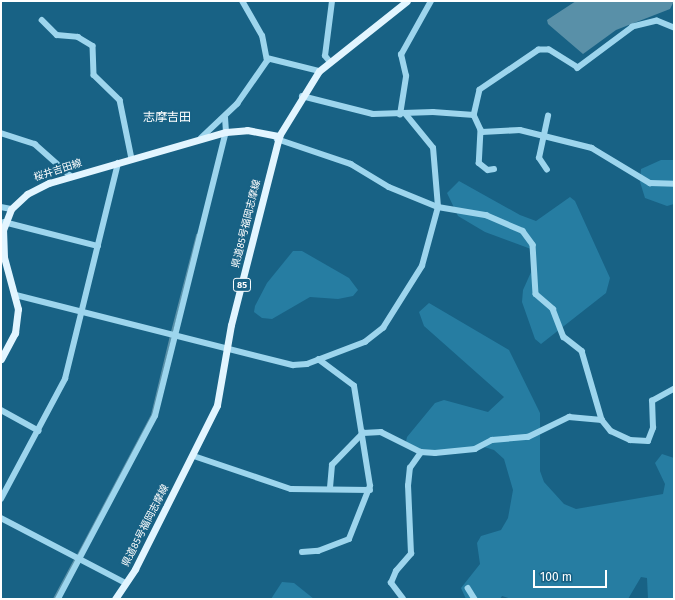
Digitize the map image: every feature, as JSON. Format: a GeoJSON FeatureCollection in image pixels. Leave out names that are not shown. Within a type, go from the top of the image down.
{"type":"FeatureCollection","features":[{"type":"Feature","properties":{"kind":"main road","name":"県道85号福岡志摩線"},"geometry":{"type":"LineString","coordinates":[[115,599],[126,583],[194,456],[220,397],[226,348],[278,138],[318,71],[407,1]]}},
{"type":"Feature","properties":{"kind":"main road","name":"桜井吉田線"},"geometry":{"type":"LineString","coordinates":[[1,359],[16,333],[16,295],[3,252],[4,222],[11,209],[36,188],[71,176],[226,132],[247,130],[278,138]]}},
{"type":"Feature","properties":{"kind":"street"},"geometry":{"type":"LineString","coordinates":[[242,1],[262,36],[267,58],[318,71]]}},
{"type":"Feature","properties":{"kind":"street"},"geometry":{"type":"LineString","coordinates":[[329,62],[325,56],[332,1]]}},
{"type":"Feature","properties":{"kind":"street"},"geometry":{"type":"LineString","coordinates":[[16,295],[176,334],[293,365],[319,360],[365,342],[383,328],[422,266],[438,207],[433,148],[403,115],[406,76],[401,55],[431,1]]}},
{"type":"Feature","properties":{"kind":"street"},"geometry":{"type":"LineString","coordinates":[[42,20],[57,35],[78,37],[93,46],[94,75],[120,100],[132,159]]}},
{"type":"Feature","properties":{"kind":"street"},"geometry":{"type":"LineString","coordinates":[[494,169],[488,170],[479,163],[481,130],[474,115],[480,90],[539,50],[549,50],[578,68],[634,27],[657,21],[674,28]]}},
{"type":"Feature","properties":{"kind":"street","name":"桜井吉田線"},"geometry":{"type":"LineString","coordinates":[[201,138],[225,118],[258,76],[267,58]]}},
{"type":"Feature","properties":{"kind":"street"},"geometry":{"type":"LineString","coordinates":[[302,96],[326,99],[362,112],[403,115],[433,112],[474,115]]}},
{"type":"Feature","properties":{"kind":"street"},"geometry":{"type":"LineString","coordinates":[[548,116],[542,138],[539,158],[548,170]]}},
{"type":"Feature","properties":{"kind":"street"},"geometry":{"type":"LineString","coordinates":[[58,599],[155,416],[226,132],[225,118]]}},
{"type":"Feature","properties":{"kind":"street"},"geometry":{"type":"LineString","coordinates":[[481,130],[520,130],[542,138],[592,148],[650,183],[674,184]]}},
{"type":"Feature","properties":{"kind":"street"},"geometry":{"type":"LineString","coordinates":[[1,133],[35,144],[71,176]]}},
{"type":"Feature","properties":{"kind":"street"},"geometry":{"type":"LineString","coordinates":[[278,138],[351,164],[389,187],[438,207],[498,218],[514,225],[530,238],[535,254],[536,294],[553,309],[564,336],[582,351],[602,420]]}},
{"type":"Feature","properties":{"kind":"street"},"geometry":{"type":"LineString","coordinates":[[1,499],[65,379],[80,310],[98,246],[118,163]]}},
{"type":"Feature","properties":{"kind":"street"},"geometry":{"type":"LineString","coordinates":[[1,207],[11,209]]}},
{"type":"Feature","properties":{"kind":"street"},"geometry":{"type":"LineString","coordinates":[[4,222],[98,246]]}},
{"type":"Feature","properties":{"kind":"street"},"geometry":{"type":"LineString","coordinates":[[302,552],[318,551],[349,539],[370,490],[363,433],[354,386],[319,360]]}},
{"type":"Feature","properties":{"kind":"street"},"geometry":{"type":"LineString","coordinates":[[363,433],[392,436],[421,452],[476,449],[492,440],[528,437],[576,416],[602,420],[622,437],[648,441],[653,428],[652,401],[674,389]]}},
{"type":"Feature","properties":{"kind":"street"},"geometry":{"type":"LineString","coordinates":[[1,410],[39,430]]}},
{"type":"Feature","properties":{"kind":"street"},"geometry":{"type":"LineString","coordinates":[[330,488],[332,465],[363,433]]}},
{"type":"Feature","properties":{"kind":"street"},"geometry":{"type":"LineString","coordinates":[[403,599],[391,583],[396,571],[411,554],[408,486],[410,468],[421,452]]}},
{"type":"Feature","properties":{"kind":"street"},"geometry":{"type":"LineString","coordinates":[[194,456],[284,487],[301,490],[330,488],[370,490]]}},
{"type":"Feature","properties":{"kind":"street"},"geometry":{"type":"LineString","coordinates":[[1,518],[126,583]]}},
{"type":"Feature","properties":{"kind":"street"},"geometry":{"type":"LineString","coordinates":[[468,588],[475,599]]}},
{"type":"Feature","properties":{"kind":"shaded area"},"geometry":{"type":"Polygon","coordinates":[[[576,1],[674,1],[670,9],[616,30],[583,54],[548,24],[547,20],[576,1]]]}},
{"type":"Feature","properties":{"kind":"shaded area"},"geometry":{"type":"Polygon","coordinates":[[[661,160],[674,160],[674,204],[667,206],[645,198],[640,182],[641,169],[661,160]]]}},
{"type":"Feature","properties":{"kind":"shaded area"},"geometry":{"type":"Polygon","coordinates":[[[459,181],[520,215],[536,221],[570,197],[575,201],[610,278],[606,293],[541,344],[535,339],[522,302],[523,290],[532,270],[531,249],[485,232],[458,216],[447,193],[459,181]]]}},
{"type":"Feature","properties":{"kind":"shaded area"},"geometry":{"type":"Polygon","coordinates":[[[293,251],[302,251],[349,278],[358,290],[353,296],[338,299],[310,297],[272,319],[262,318],[254,312],[255,306],[267,283],[293,251]]]}},
{"type":"Feature","properties":{"kind":"shaded area"},"geometry":{"type":"Polygon","coordinates":[[[429,303],[509,350],[540,413],[540,471],[544,482],[564,504],[576,509],[663,494],[665,484],[655,463],[662,454],[674,458],[674,599],[648,599],[647,578],[641,577],[628,599],[512,599],[502,596],[500,599],[466,599],[461,588],[480,564],[477,543],[481,536],[501,530],[508,518],[513,490],[504,459],[494,450],[484,447],[450,452],[419,450],[406,442],[407,437],[435,403],[444,400],[488,412],[504,397],[424,326],[419,312],[429,303]]]}},
{"type":"Feature","properties":{"kind":"shaded area"},"geometry":{"type":"Polygon","coordinates":[[[282,582],[294,583],[314,599],[271,599],[282,582]]]}},
{"type":"Feature","properties":{"kind":"waterway"},"geometry":{"type":"LineString","coordinates":[[172,332],[197,235]]}},
{"type":"Feature","properties":{"kind":"waterway"},"geometry":{"type":"LineString","coordinates":[[78,555],[152,415],[171,336]]}},
{"type":"Feature","properties":{"kind":"waterway"},"geometry":{"type":"LineString","coordinates":[[54,599],[76,558]]}},
{"type":"Feature","properties":{"kind":"district","name":"志摩吉田"},"geometry":{"type":"Point","coordinates":[167,118]}}]}
